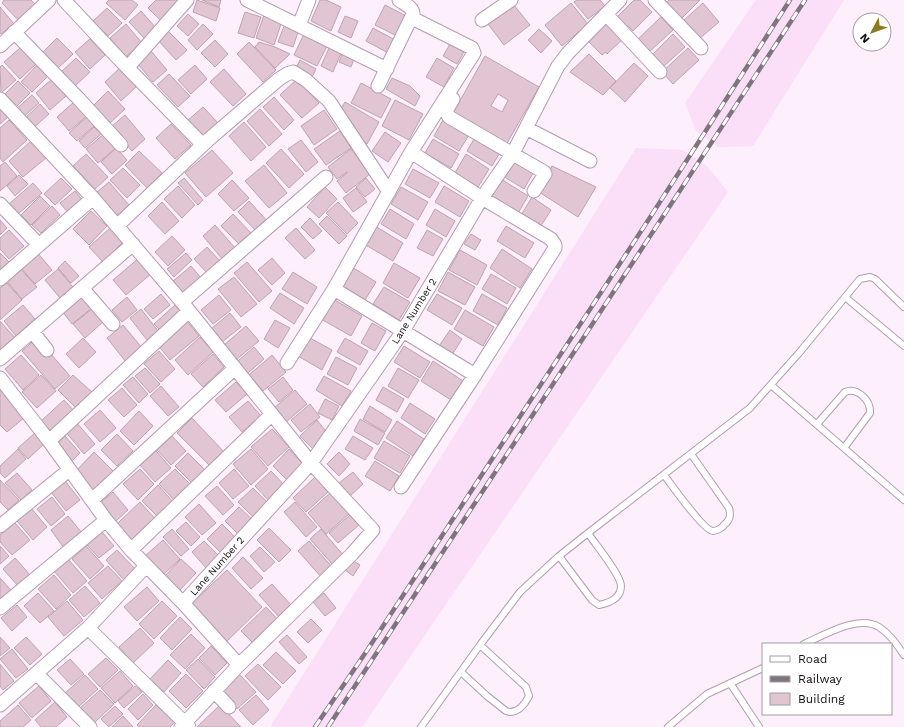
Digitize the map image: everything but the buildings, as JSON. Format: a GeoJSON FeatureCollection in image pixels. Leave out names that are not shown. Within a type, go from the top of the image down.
{"type":"FeatureCollection","features":[{"type":"Feature","properties":{"kind":"street"},"geometry":{"type":"LineString","coordinates":[[128,67],[187,0]]}},
{"type":"Feature","properties":{"kind":"street"},"geometry":{"type":"LineString","coordinates":[[247,0],[263,4],[299,25],[387,69]]}},
{"type":"Feature","properties":{"kind":"street"},"geometry":{"type":"LineString","coordinates":[[299,25],[310,0]]}},
{"type":"Feature","properties":{"kind":"street"},"geometry":{"type":"LineString","coordinates":[[378,86],[412,18],[413,11],[399,0]]}},
{"type":"Feature","properties":{"kind":"street"},"geometry":{"type":"LineString","coordinates":[[482,20],[511,0]]}},
{"type":"Feature","properties":{"kind":"street","name":"Lane Number 2"},"geometry":{"type":"LineString","coordinates":[[183,603],[311,463],[403,332],[482,198],[512,153],[558,66],[568,53],[620,0]]}},
{"type":"Feature","properties":{"kind":"street"},"geometry":{"type":"LineString","coordinates":[[654,0],[701,48]]}},
{"type":"Feature","properties":{"kind":"street"},"geometry":{"type":"LineString","coordinates":[[68,1],[128,67],[203,144]]}},
{"type":"Feature","properties":{"kind":"street"},"geometry":{"type":"LineString","coordinates":[[0,46],[44,2]]}},
{"type":"Feature","properties":{"kind":"street"},"geometry":{"type":"LineString","coordinates":[[606,14],[660,72]]}},
{"type":"Feature","properties":{"kind":"street"},"geometry":{"type":"LineString","coordinates":[[287,363],[334,290],[411,152],[474,51],[472,48],[412,18]]}},
{"type":"Feature","properties":{"kind":"street"},"geometry":{"type":"LineString","coordinates":[[14,32],[121,145]]}},
{"type":"Feature","properties":{"kind":"street"},"geometry":{"type":"LineString","coordinates":[[474,61],[447,109],[447,114],[449,117],[544,172],[545,174],[534,190]]}},
{"type":"Feature","properties":{"kind":"street"},"geometry":{"type":"LineString","coordinates":[[117,226],[203,144],[279,79],[293,72],[306,80],[329,101],[389,192]]}},
{"type":"Feature","properties":{"kind":"street"},"geometry":{"type":"LineString","coordinates":[[0,98],[93,198],[133,244],[185,306],[311,463],[373,530],[352,554],[214,691],[185,726],[88,628]]}},
{"type":"Feature","properties":{"kind":"street"},"geometry":{"type":"LineString","coordinates":[[526,128],[590,161]]}},
{"type":"Feature","properties":{"kind":"street"},"geometry":{"type":"LineString","coordinates":[[401,487],[475,375],[555,248],[555,245],[551,239],[482,198],[411,152]]}},
{"type":"Feature","properties":{"kind":"street"},"geometry":{"type":"LineString","coordinates":[[49,442],[185,306],[326,177]]}},
{"type":"Feature","properties":{"kind":"street"},"geometry":{"type":"LineString","coordinates":[[0,279],[93,198]]}},
{"type":"Feature","properties":{"kind":"street"},"geometry":{"type":"LineString","coordinates":[[0,204],[39,245]]}},
{"type":"Feature","properties":{"kind":"street"},"geometry":{"type":"LineString","coordinates":[[0,359],[133,244]]}},
{"type":"Feature","properties":{"kind":"street"},"geometry":{"type":"LineString","coordinates":[[82,288],[113,324]]}},
{"type":"Feature","properties":{"kind":"street"},"geometry":{"type":"LineString","coordinates":[[334,290],[475,375]]}},
{"type":"Feature","properties":{"kind":"street"},"geometry":{"type":"LineString","coordinates":[[32,331],[47,350]]}},
{"type":"Feature","properties":{"kind":"street"},"geometry":{"type":"LineString","coordinates":[[92,500],[235,368]]}},
{"type":"Feature","properties":{"kind":"street"},"geometry":{"type":"LineString","coordinates":[[0,378],[106,520],[131,550],[183,603],[239,665]]}},
{"type":"Feature","properties":{"kind":"street"},"geometry":{"type":"LineString","coordinates":[[131,550],[272,414]]}},
{"type":"Feature","properties":{"kind":"street"},"geometry":{"type":"LineString","coordinates":[[0,526],[69,470]]}},
{"type":"Feature","properties":{"kind":"street"},"geometry":{"type":"LineString","coordinates":[[0,608],[106,520]]}},
{"type":"Feature","properties":{"kind":"street"},"geometry":{"type":"LineString","coordinates":[[0,705],[88,628],[146,566]]}},
{"type":"Feature","properties":{"kind":"street"},"geometry":{"type":"LineString","coordinates":[[36,674],[90,727]]}},
{"type":"Feature","properties":{"kind":"street"},"geometry":{"type":"LineString","coordinates":[[214,691],[229,707]]}},
{"type":"Feature","properties":{"kind":"lane"},"geometry":{"type":"LineString","coordinates":[[421,727],[520,592],[559,556],[750,408],[860,279],[870,277],[875,279],[904,307]]}},
{"type":"Feature","properties":{"kind":"lane"},"geometry":{"type":"LineString","coordinates":[[845,297],[904,346]]}},
{"type":"Feature","properties":{"kind":"lane"},"geometry":{"type":"LineString","coordinates":[[771,385],[904,500]]}},
{"type":"Feature","properties":{"kind":"lane"},"geometry":{"type":"LineString","coordinates":[[817,424],[845,392],[850,390],[854,391],[864,397],[869,403],[870,413],[844,448]]}},
{"type":"Feature","properties":{"kind":"lane"},"geometry":{"type":"LineString","coordinates":[[664,475],[695,515],[709,530],[717,530],[723,526],[728,522],[731,516],[729,508],[691,454]]}},
{"type":"Feature","properties":{"kind":"lane"},"geometry":{"type":"LineString","coordinates":[[559,556],[592,600],[600,605],[608,604],[615,599],[620,593],[621,585],[618,576],[588,533]]}},
{"type":"Feature","properties":{"kind":"lane"},"geometry":{"type":"LineString","coordinates":[[806,643],[854,623],[867,622],[879,627],[892,638],[904,655]]}},
{"type":"Feature","properties":{"kind":"lane"},"geometry":{"type":"LineString","coordinates":[[461,672],[506,711],[510,712],[518,710],[527,700],[529,696],[526,687],[480,645]]}},
{"type":"Feature","properties":{"kind":"lane"},"geometry":{"type":"LineString","coordinates":[[668,727],[708,694],[762,668]]}},
{"type":"Feature","properties":{"kind":"lane"},"geometry":{"type":"LineString","coordinates":[[730,683],[759,727]]}},
{"type":"Feature","properties":{"kind":"shaded area"},"geometry":{"type":"Polygon","coordinates":[[[756,0],[844,0],[753,146],[718,147],[696,131],[685,103],[756,0]]]}},
{"type":"Feature","properties":{"kind":"shaded area"},"geometry":{"type":"Polygon","coordinates":[[[636,148],[683,150],[706,165],[728,192],[362,727],[270,727],[636,148]]]}},
{"type":"Feature","properties":{"kind":"railway"},"geometry":{"type":"LineString","coordinates":[[315,727],[368,649],[649,219],[790,0]]}},
{"type":"Feature","properties":{"kind":"railway"},"geometry":{"type":"LineString","coordinates":[[328,727],[805,0]]}}]}
